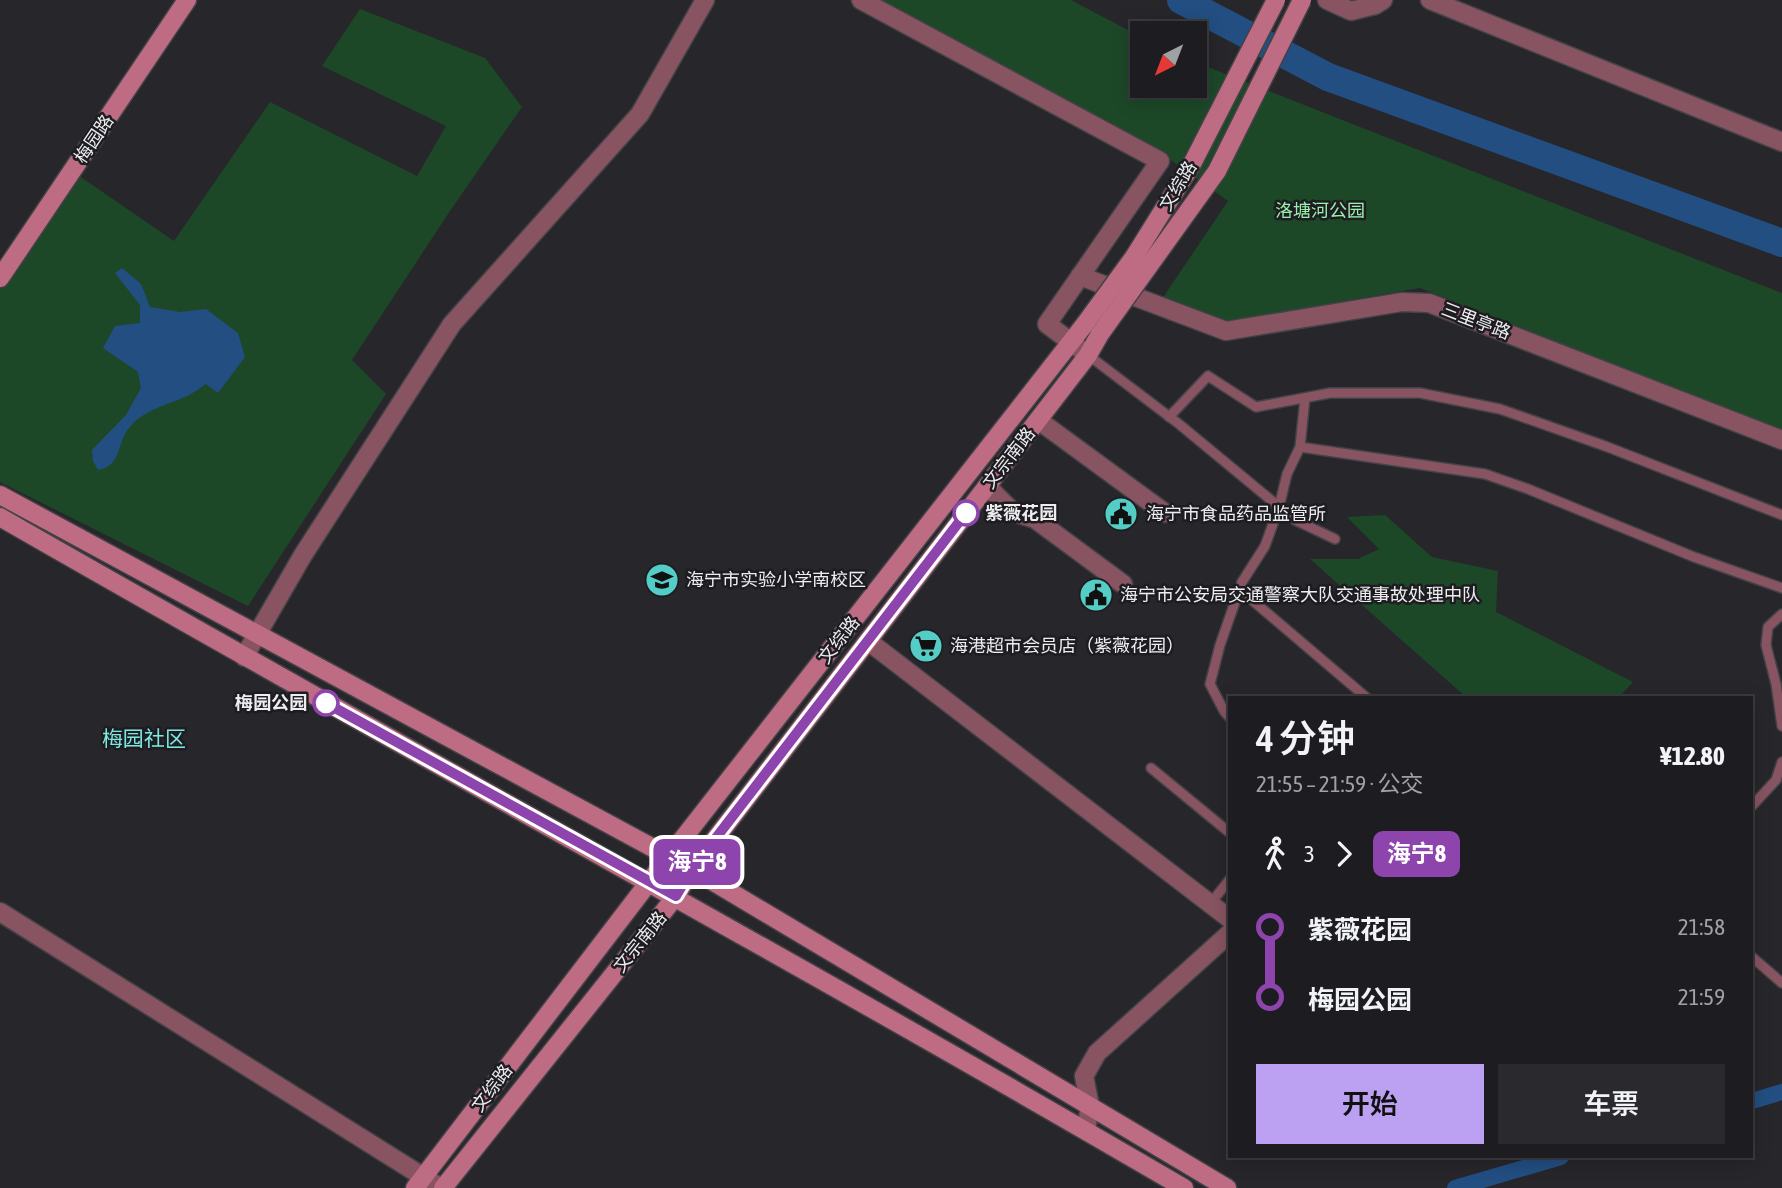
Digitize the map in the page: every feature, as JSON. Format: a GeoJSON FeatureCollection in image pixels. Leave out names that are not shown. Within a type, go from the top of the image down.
{"type":"FeatureCollection","features":[{"type":"Feature","properties":{"kind":"main road","name":"梅园路"},"geometry":{"type":"LineString","coordinates":[[0,278],[187,0]]}},
{"type":"Feature","properties":{"kind":"main road","name":"文综路"},"geometry":{"type":"LineString","coordinates":[[419,1183],[649,882],[1071,342],[1092,329],[1192,164],[1276,0]]}},
{"type":"Feature","properties":{"kind":"main road","name":"文宗南路"},"geometry":{"type":"LineString","coordinates":[[442,1188],[676,896],[692,869],[1088,355],[1092,329],[1217,171],[1301,0]]}},
{"type":"Feature","properties":{"kind":"main road"},"geometry":{"type":"LineString","coordinates":[[0,495],[692,869],[1227,1188]]}},
{"type":"Feature","properties":{"kind":"main road"},"geometry":{"type":"LineString","coordinates":[[0,517],[244,657],[676,896],[1184,1188]]}},
{"type":"Feature","properties":{"kind":"street"},"geometry":{"type":"LineString","coordinates":[[244,657],[303,555],[452,324],[640,114],[705,0]]}},
{"type":"Feature","properties":{"kind":"street"},"geometry":{"type":"LineString","coordinates":[[861,0],[1160,161],[1047,324],[1088,355]]}},
{"type":"Feature","properties":{"kind":"street"},"geometry":{"type":"LineString","coordinates":[[1326,0],[1351,11],[1375,5],[1383,0]]}},
{"type":"Feature","properties":{"kind":"street"},"geometry":{"type":"LineString","coordinates":[[1430,0],[1782,142]]}},
{"type":"Feature","properties":{"kind":"street","name":"三里亭路"},"geometry":{"type":"LineString","coordinates":[[1080,276],[1226,331],[1402,302],[1429,303],[1782,440]]}},
{"type":"Feature","properties":{"kind":"street"},"geometry":{"type":"LineString","coordinates":[[1038,420],[1165,513]]}},
{"type":"Feature","properties":{"kind":"street"},"geometry":{"type":"LineString","coordinates":[[987,486],[1013,512],[1035,519],[1123,584]]}},
{"type":"Feature","properties":{"kind":"street"},"geometry":{"type":"LineString","coordinates":[[868,641],[1228,917]]}},
{"type":"Feature","properties":{"kind":"street"},"geometry":{"type":"LineString","coordinates":[[0,912],[419,1183],[442,1188]]}},
{"type":"Feature","properties":{"kind":"street"},"geometry":{"type":"LineString","coordinates":[[1086,1130],[1090,1106],[1084,1076],[1097,1053],[1228,935]]}},
{"type":"Feature","properties":{"kind":"lane"},"geometry":{"type":"LineString","coordinates":[[1088,355],[1295,520],[1335,539]]}},
{"type":"Feature","properties":{"kind":"lane"},"geometry":{"type":"LineString","coordinates":[[1169,417],[1208,376],[1256,407],[1329,393],[1420,393],[1500,409],[1605,446],[1782,515]]}},
{"type":"Feature","properties":{"kind":"lane"},"geometry":{"type":"LineString","coordinates":[[1228,716],[1210,684],[1239,589],[1265,546],[1287,474],[1300,447],[1305,398]]}},
{"type":"Feature","properties":{"kind":"lane"},"geometry":{"type":"LineString","coordinates":[[1300,447],[1485,474],[1694,557],[1782,588]]}},
{"type":"Feature","properties":{"kind":"lane"},"geometry":{"type":"LineString","coordinates":[[1239,589],[1365,696]]}},
{"type":"Feature","properties":{"kind":"lane"},"geometry":{"type":"LineString","coordinates":[[1782,614],[1768,627],[1766,645],[1776,684],[1782,726]]}},
{"type":"Feature","properties":{"kind":"lane"},"geometry":{"type":"LineString","coordinates":[[1753,805],[1776,780],[1782,762]]}},
{"type":"Feature","properties":{"kind":"lane"},"geometry":{"type":"LineString","coordinates":[[1151,768],[1228,831]]}},
{"type":"Feature","properties":{"kind":"lane"},"geometry":{"type":"LineString","coordinates":[[1211,902],[1228,882]]}},
{"type":"Feature","properties":{"kind":"lane"},"geometry":{"type":"LineString","coordinates":[[1753,958],[1782,983]]}},
{"type":"Feature","properties":{"kind":"green space","name":"洛塘河公园"},"geometry":{"type":"Polygon","coordinates":[[[864,0],[1071,0],[1130,31],[1130,98],[1208,98],[1208,67],[1782,293],[1782,430],[1420,288],[1228,321],[1162,299],[1228,201],[1161,153],[864,0]]]}},
{"type":"Feature","properties":{"kind":"green space"},"geometry":{"type":"Polygon","coordinates":[[[360,9],[485,58],[522,107],[352,360],[386,394],[248,606],[0,482],[0,278],[72,171],[174,241],[270,102],[417,176],[446,126],[322,66],[360,9]]]}},
{"type":"Feature","properties":{"kind":"green space"},"geometry":{"type":"Polygon","coordinates":[[[1385,515],[1432,557],[1498,571],[1496,612],[1633,682],[1620,696],[1465,696],[1310,559],[1358,559],[1379,549],[1347,517],[1385,515]]]}},
{"type":"Feature","properties":{"kind":"water"},"geometry":{"type":"Polygon","coordinates":[[[122,268],[141,284],[150,307],[180,312],[206,309],[238,333],[245,357],[218,393],[206,384],[187,396],[141,416],[125,434],[115,459],[106,468],[98,470],[93,461],[92,450],[126,415],[141,388],[138,372],[103,348],[115,326],[140,323],[140,305],[115,273],[122,268]]]}},
{"type":"Feature","properties":{"kind":"waterway"},"geometry":{"type":"LineString","coordinates":[[1181,0],[1328,77],[1782,243]]}},
{"type":"Feature","properties":{"kind":"waterway"},"geometry":{"type":"LineString","coordinates":[[1753,1101],[1782,1092]]}},
{"type":"Feature","properties":{"kind":"waterway"},"geometry":{"type":"LineString","coordinates":[[1455,1188],[1558,1158]]}},
{"type":"Feature","properties":{"kind":"bus line","name":"海宁8"},"geometry":{"type":"LineString","coordinates":[[326,703],[676,896],[692,869],[966,513]]}},
{"type":"Feature","properties":{"kind":"place","name":"紫薇花园"},"geometry":{"type":"Point","coordinates":[966,513]}},
{"type":"Feature","properties":{"kind":"place","name":"海宁市食品药品监管所"},"geometry":{"type":"Point","coordinates":[1121,514]}},
{"type":"Feature","properties":{"kind":"place","name":"海宁市实验小学南校区"},"geometry":{"type":"Point","coordinates":[662,580]}},
{"type":"Feature","properties":{"kind":"place","name":"海宁市公安局交通警察大队交通事故处理中队"},"geometry":{"type":"Point","coordinates":[1096,595]}},
{"type":"Feature","properties":{"kind":"place","name":"海港超市会员店（紫薇花园）"},"geometry":{"type":"Point","coordinates":[926,646]}},
{"type":"Feature","properties":{"kind":"place","name":"梅园公园"},"geometry":{"type":"Point","coordinates":[326,703]}},
{"type":"Feature","properties":{"kind":"district","name":"梅园社区"},"geometry":{"type":"Point","coordinates":[144,739]}}]}
